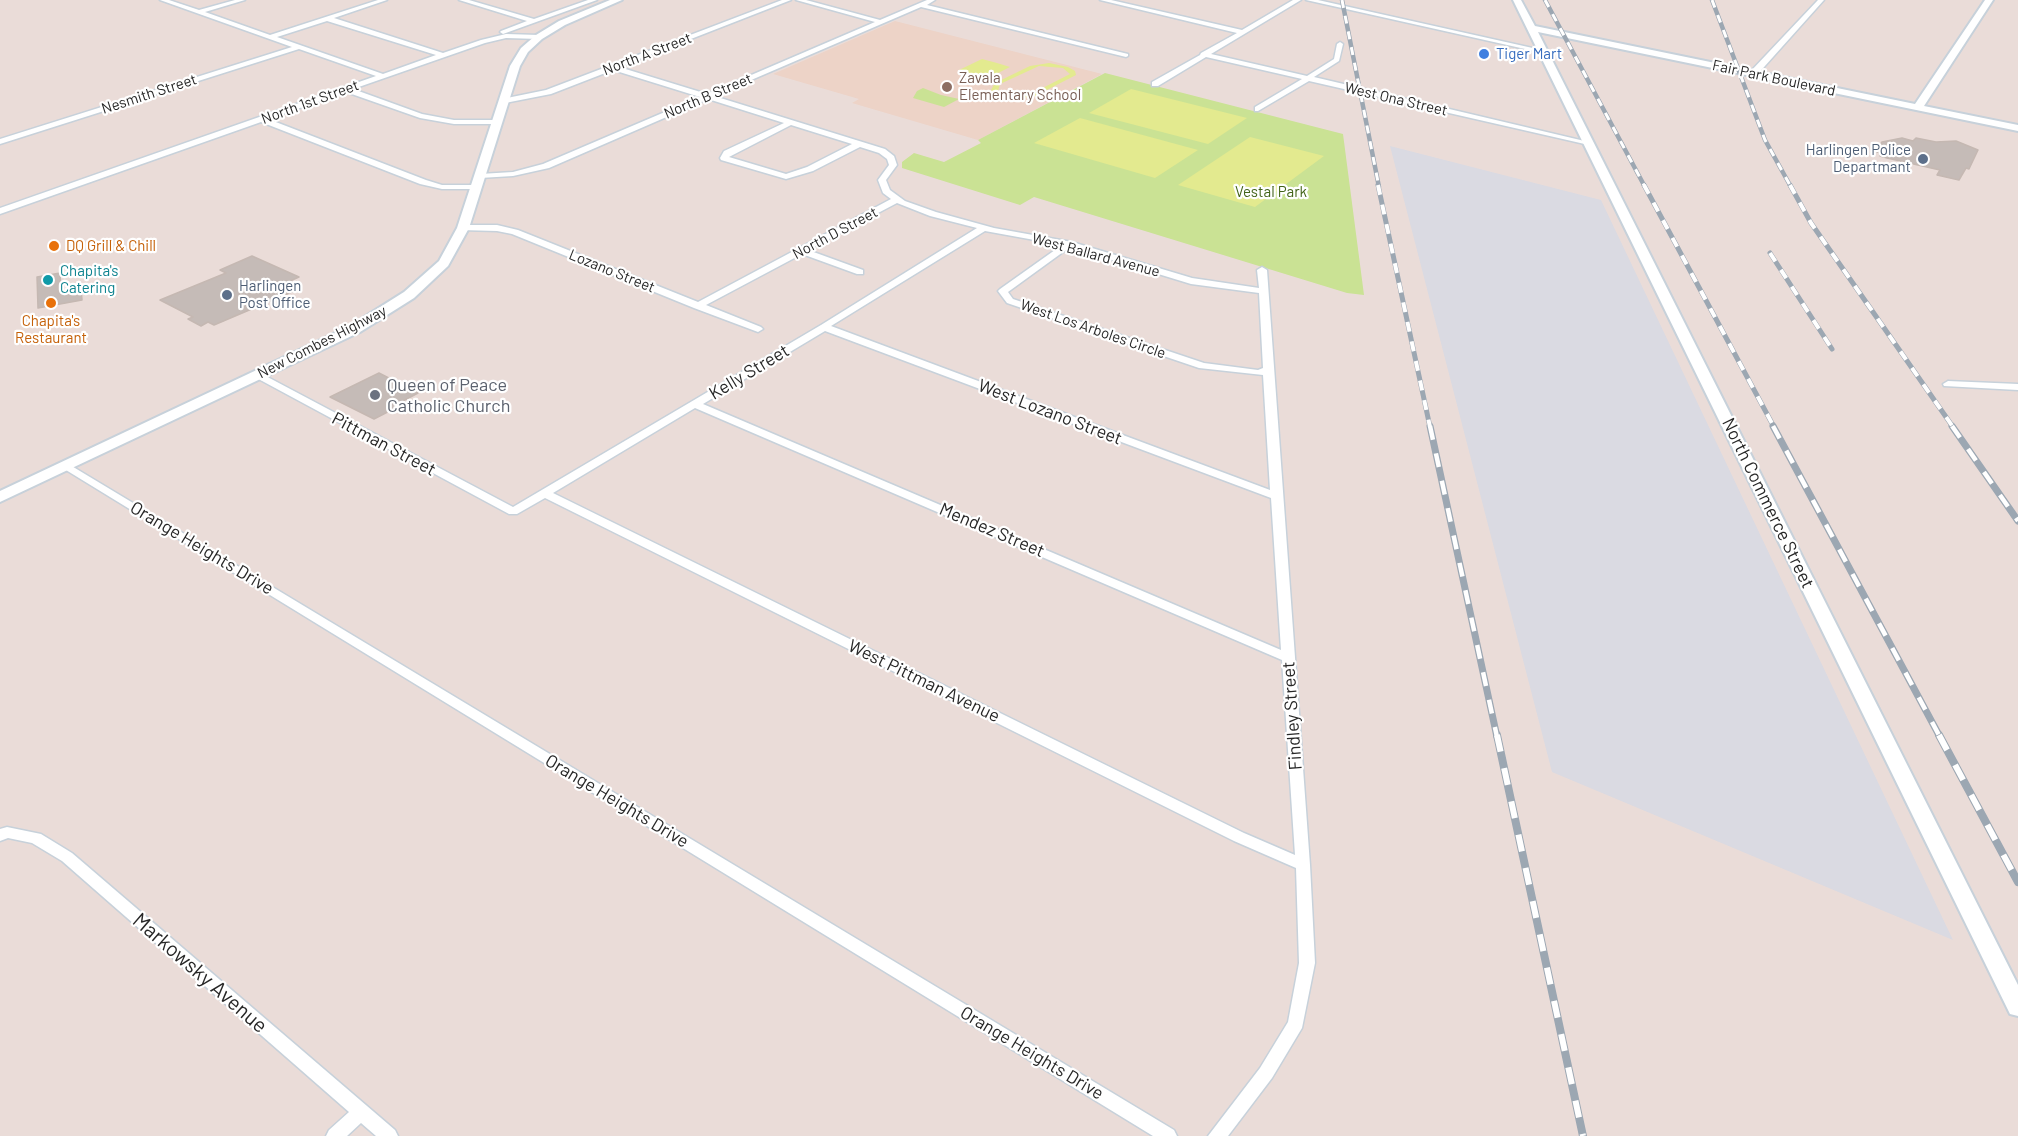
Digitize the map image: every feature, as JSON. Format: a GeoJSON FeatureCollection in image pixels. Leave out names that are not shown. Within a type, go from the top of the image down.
{"type":"FeatureCollection","features":[{"type":"Feature","properties":{"kind":"street"},"geometry":{"type":"LineString","coordinates":[[163,0],[383,76]]}},
{"type":"Feature","properties":{"kind":"street"},"geometry":{"type":"LineString","coordinates":[[200,12],[242,0]]}},
{"type":"Feature","properties":{"kind":"street"},"geometry":{"type":"LineString","coordinates":[[270,37],[384,0]]}},
{"type":"Feature","properties":{"kind":"street"},"geometry":{"type":"LineString","coordinates":[[462,0],[534,21]]}},
{"type":"Feature","properties":{"kind":"street"},"geometry":{"type":"LineString","coordinates":[[503,32],[594,0]]}},
{"type":"Feature","properties":{"kind":"street","name":"North 1st Street"},"geometry":{"type":"LineString","coordinates":[[0,211],[442,55],[496,38],[539,37],[562,23],[618,0]]}},
{"type":"Feature","properties":{"kind":"street","name":"North A Street"},"geometry":{"type":"LineString","coordinates":[[505,101],[539,96],[788,0]]}},
{"type":"Feature","properties":{"kind":"street"},"geometry":{"type":"LineString","coordinates":[[799,0],[881,22]]}},
{"type":"Feature","properties":{"kind":"street","name":"North B Street"},"geometry":{"type":"LineString","coordinates":[[261,119],[423,182],[447,187],[478,182],[546,166],[932,0]]}},
{"type":"Feature","properties":{"kind":"street"},"geometry":{"type":"LineString","coordinates":[[1103,0],[1243,32]]}},
{"type":"Feature","properties":{"kind":"street"},"geometry":{"type":"LineString","coordinates":[[1155,84],[1298,0]]}},
{"type":"Feature","properties":{"kind":"street"},"geometry":{"type":"LineString","coordinates":[[1309,0],[1543,51]]}},
{"type":"Feature","properties":{"kind":"street","name":"North Commerce Street"},"geometry":{"type":"LineString","coordinates":[[1517,0],[2018,1007]]}},
{"type":"Feature","properties":{"kind":"street"},"geometry":{"type":"LineString","coordinates":[[1752,74],[1821,0]]}},
{"type":"Feature","properties":{"kind":"street"},"geometry":{"type":"LineString","coordinates":[[1917,108],[1989,0]]}},
{"type":"Feature","properties":{"kind":"street"},"geometry":{"type":"LineString","coordinates":[[921,5],[1126,56]]}},
{"type":"Feature","properties":{"kind":"street"},"geometry":{"type":"LineString","coordinates":[[326,18],[442,55]]}},
{"type":"Feature","properties":{"kind":"street","name":"Fair Park Boulevard"},"geometry":{"type":"LineString","coordinates":[[1530,28],[2018,128]]}},
{"type":"Feature","properties":{"kind":"street","name":"New Combes Highway"},"geometry":{"type":"LineString","coordinates":[[0,497],[354,329],[409,295],[444,262],[463,228],[517,61],[524,50],[539,37]]}},
{"type":"Feature","properties":{"kind":"street"},"geometry":{"type":"LineString","coordinates":[[1258,110],[1337,60],[1340,44]]}},
{"type":"Feature","properties":{"kind":"street","name":"Nesmith Street"},"geometry":{"type":"LineString","coordinates":[[0,142],[299,47]]}},
{"type":"Feature","properties":{"kind":"street","name":"West Ona Street"},"geometry":{"type":"LineString","coordinates":[[1203,54],[1588,143]]}},
{"type":"Feature","properties":{"kind":"street"},"geometry":{"type":"LineString","coordinates":[[612,68],[861,143]]}},
{"type":"Feature","properties":{"kind":"street"},"geometry":{"type":"LineString","coordinates":[[345,89],[420,116],[454,122],[498,122]]}},
{"type":"Feature","properties":{"kind":"street"},"geometry":{"type":"LineString","coordinates":[[792,122],[727,153],[724,158],[786,177],[810,169],[861,143]]}},
{"type":"Feature","properties":{"kind":"street","name":"North D Street"},"geometry":{"type":"LineString","coordinates":[[697,306],[896,200],[886,191],[882,180],[892,170],[891,158],[882,151],[861,143]]}},
{"type":"Feature","properties":{"kind":"street","name":"West Ballard Avenue"},"geometry":{"type":"LineString","coordinates":[[896,200],[933,214],[983,228],[1069,244],[1191,281],[1263,291]]}},
{"type":"Feature","properties":{"kind":"street","name":"Lozano Street"},"geometry":{"type":"LineString","coordinates":[[463,228],[496,228],[515,232],[758,329]]}},
{"type":"Feature","properties":{"kind":"street","name":"Kelly Street"},"geometry":{"type":"LineString","coordinates":[[513,512],[695,405],[983,228]]}},
{"type":"Feature","properties":{"kind":"street","name":"West Los Arboles Circle"},"geometry":{"type":"LineString","coordinates":[[1069,244],[1003,291],[1010,301],[1203,366],[1259,373],[1268,369]]}},
{"type":"Feature","properties":{"kind":"street"},"geometry":{"type":"LineString","coordinates":[[802,251],[860,272]]}},
{"type":"Feature","properties":{"kind":"street","name":"Findley Street"},"geometry":{"type":"LineString","coordinates":[[1217,1136],[1266,1072],[1296,1023],[1307,963],[1303,865],[1262,270]]}},
{"type":"Feature","properties":{"kind":"street","name":"West Lozano Street"},"geometry":{"type":"LineString","coordinates":[[824,327],[1276,496]]}},
{"type":"Feature","properties":{"kind":"street","name":"Pittman Street"},"geometry":{"type":"LineString","coordinates":[[256,375],[513,512]]}},
{"type":"Feature","properties":{"kind":"street"},"geometry":{"type":"LineString","coordinates":[[1948,384],[2018,387]]}},
{"type":"Feature","properties":{"kind":"street","name":"Mendez Street"},"geometry":{"type":"LineString","coordinates":[[695,405],[1287,657]]}},
{"type":"Feature","properties":{"kind":"street","name":"Orange Heights Drive"},"geometry":{"type":"LineString","coordinates":[[65,465],[1168,1136]]}},
{"type":"Feature","properties":{"kind":"street","name":"West Pittman Avenue"},"geometry":{"type":"LineString","coordinates":[[546,494],[1239,837],[1303,865]]}},
{"type":"Feature","properties":{"kind":"street","name":"Markowsky Avenue"},"geometry":{"type":"LineString","coordinates":[[0,835],[7,832],[36,838],[67,857],[389,1136]]}},
{"type":"Feature","properties":{"kind":"street"},"geometry":{"type":"LineString","coordinates":[[335,1136],[360,1113]]}},
{"type":"Feature","properties":{"kind":"shaded area","name":"Zavala Elementary School"},"geometry":{"type":"Polygon","coordinates":[[[895,21],[1102,74],[978,140],[852,103],[859,99],[773,74],[895,21]]]}},
{"type":"Feature","properties":{"kind":"shaded area"},"geometry":{"type":"Polygon","coordinates":[[[1390,146],[1601,200],[1953,940],[1552,772],[1390,146]]]}},
{"type":"Feature","properties":{"kind":"green space"},"geometry":{"type":"Polygon","coordinates":[[[982,59],[1010,67],[988,78],[959,70],[982,59]]]}},
{"type":"Feature","properties":{"kind":"green space"},"geometry":{"type":"Polygon","coordinates":[[[1049,63],[1068,67],[1075,71],[1076,75],[1033,97],[998,96],[991,90],[995,83],[1030,66],[1049,63]],[[1039,66],[1000,84],[998,91],[1013,96],[1027,96],[1070,74],[1063,68],[1039,66]]]}},
{"type":"Feature","properties":{"kind":"green space","name":"Vestal Park"},"geometry":{"type":"Polygon","coordinates":[[[1105,73],[1343,134],[1364,295],[1347,293],[1034,197],[1020,205],[902,168],[902,162],[914,153],[944,162],[981,143],[978,140],[1105,73]]]}},
{"type":"Feature","properties":{"kind":"green space"},"geometry":{"type":"Polygon","coordinates":[[[923,88],[959,99],[944,107],[913,98],[917,91],[923,88]]]}},
{"type":"Feature","properties":{"kind":"green space"},"geometry":{"type":"Polygon","coordinates":[[[1131,89],[1247,118],[1208,144],[1089,113],[1131,89]]]}},
{"type":"Feature","properties":{"kind":"green space"},"geometry":{"type":"Polygon","coordinates":[[[1080,118],[1198,150],[1155,178],[1034,143],[1080,118]]]}},
{"type":"Feature","properties":{"kind":"green space"},"geometry":{"type":"Polygon","coordinates":[[[1250,137],[1324,156],[1255,207],[1178,185],[1250,137]]]}},
{"type":"Feature","properties":{"kind":"building","name":"Harlingen Police Departmant"},"geometry":{"type":"Polygon","coordinates":[[[1902,138],[1913,141],[1916,138],[1936,142],[1956,141],[1978,150],[1969,169],[1966,168],[1959,180],[1937,175],[1940,170],[1887,158],[1880,156],[1882,153],[1876,152],[1882,142],[1902,138]]]}},
{"type":"Feature","properties":{"kind":"building","name":"Harlingen Post Office"},"geometry":{"type":"Polygon","coordinates":[[[252,256],[299,277],[281,285],[294,291],[214,325],[208,322],[201,326],[188,319],[193,317],[160,300],[226,273],[220,270],[252,256]]]}},
{"type":"Feature","properties":{"kind":"building"},"geometry":{"type":"Polygon","coordinates":[[[60,273],[61,293],[81,289],[82,300],[38,308],[37,277],[60,273]]]}},
{"type":"Feature","properties":{"kind":"building","name":"Queen of Peace Catholic Church"},"geometry":{"type":"Polygon","coordinates":[[[379,373],[418,393],[401,402],[405,403],[374,419],[330,397],[379,373]]]}},
{"type":"Feature","properties":{"kind":"railway"},"geometry":{"type":"LineString","coordinates":[[1342,0],[1379,187]]}},
{"type":"Feature","properties":{"kind":"railway"},"geometry":{"type":"LineString","coordinates":[[1545,0],[1645,187]]}},
{"type":"Feature","properties":{"kind":"railway"},"geometry":{"type":"LineString","coordinates":[[1712,0],[1765,140],[1791,187]]}},
{"type":"Feature","properties":{"kind":"railway"},"geometry":{"type":"LineString","coordinates":[[1378,185],[1430,427]]}},
{"type":"Feature","properties":{"kind":"railway"},"geometry":{"type":"LineString","coordinates":[[1644,185],[1774,427]]}},
{"type":"Feature","properties":{"kind":"railway"},"geometry":{"type":"LineString","coordinates":[[1790,185],[1811,223],[1953,427]]}},
{"type":"Feature","properties":{"kind":"railway"},"geometry":{"type":"LineString","coordinates":[[1770,253],[1832,349]]}},
{"type":"Feature","properties":{"kind":"railway"},"geometry":{"type":"LineString","coordinates":[[1430,426],[1497,737]]}},
{"type":"Feature","properties":{"kind":"railway"},"geometry":{"type":"LineString","coordinates":[[1773,426],[1940,737]]}},
{"type":"Feature","properties":{"kind":"railway"},"geometry":{"type":"LineString","coordinates":[[1952,426],[2018,521]]}},
{"type":"Feature","properties":{"kind":"railway"},"geometry":{"type":"LineString","coordinates":[[1497,735],[1583,1136]]}},
{"type":"Feature","properties":{"kind":"railway"},"geometry":{"type":"LineString","coordinates":[[1939,735],[2018,882]]}},
{"type":"Feature","properties":{"kind":"place","name":"Tiger Mart"},"geometry":{"type":"Point","coordinates":[1484,54]}},
{"type":"Feature","properties":{"kind":"place","name":"Zavala Elementary School"},"geometry":{"type":"Point","coordinates":[947,87]}},
{"type":"Feature","properties":{"kind":"place","name":"Harlingen Police Departmant"},"geometry":{"type":"Point","coordinates":[1923,159]}},
{"type":"Feature","properties":{"kind":"place","name":"DQ Grill & Chill"},"geometry":{"type":"Point","coordinates":[54,246]}},
{"type":"Feature","properties":{"kind":"place","name":"Chapita's Catering"},"geometry":{"type":"Point","coordinates":[48,280]}},
{"type":"Feature","properties":{"kind":"place","name":"Harlingen Post Office"},"geometry":{"type":"Point","coordinates":[227,295]}},
{"type":"Feature","properties":{"kind":"place","name":"Chapita's Restaurant"},"geometry":{"type":"Point","coordinates":[51,303]}},
{"type":"Feature","properties":{"kind":"place","name":"Queen of Peace Catholic Church"},"geometry":{"type":"Point","coordinates":[375,395]}}]}
